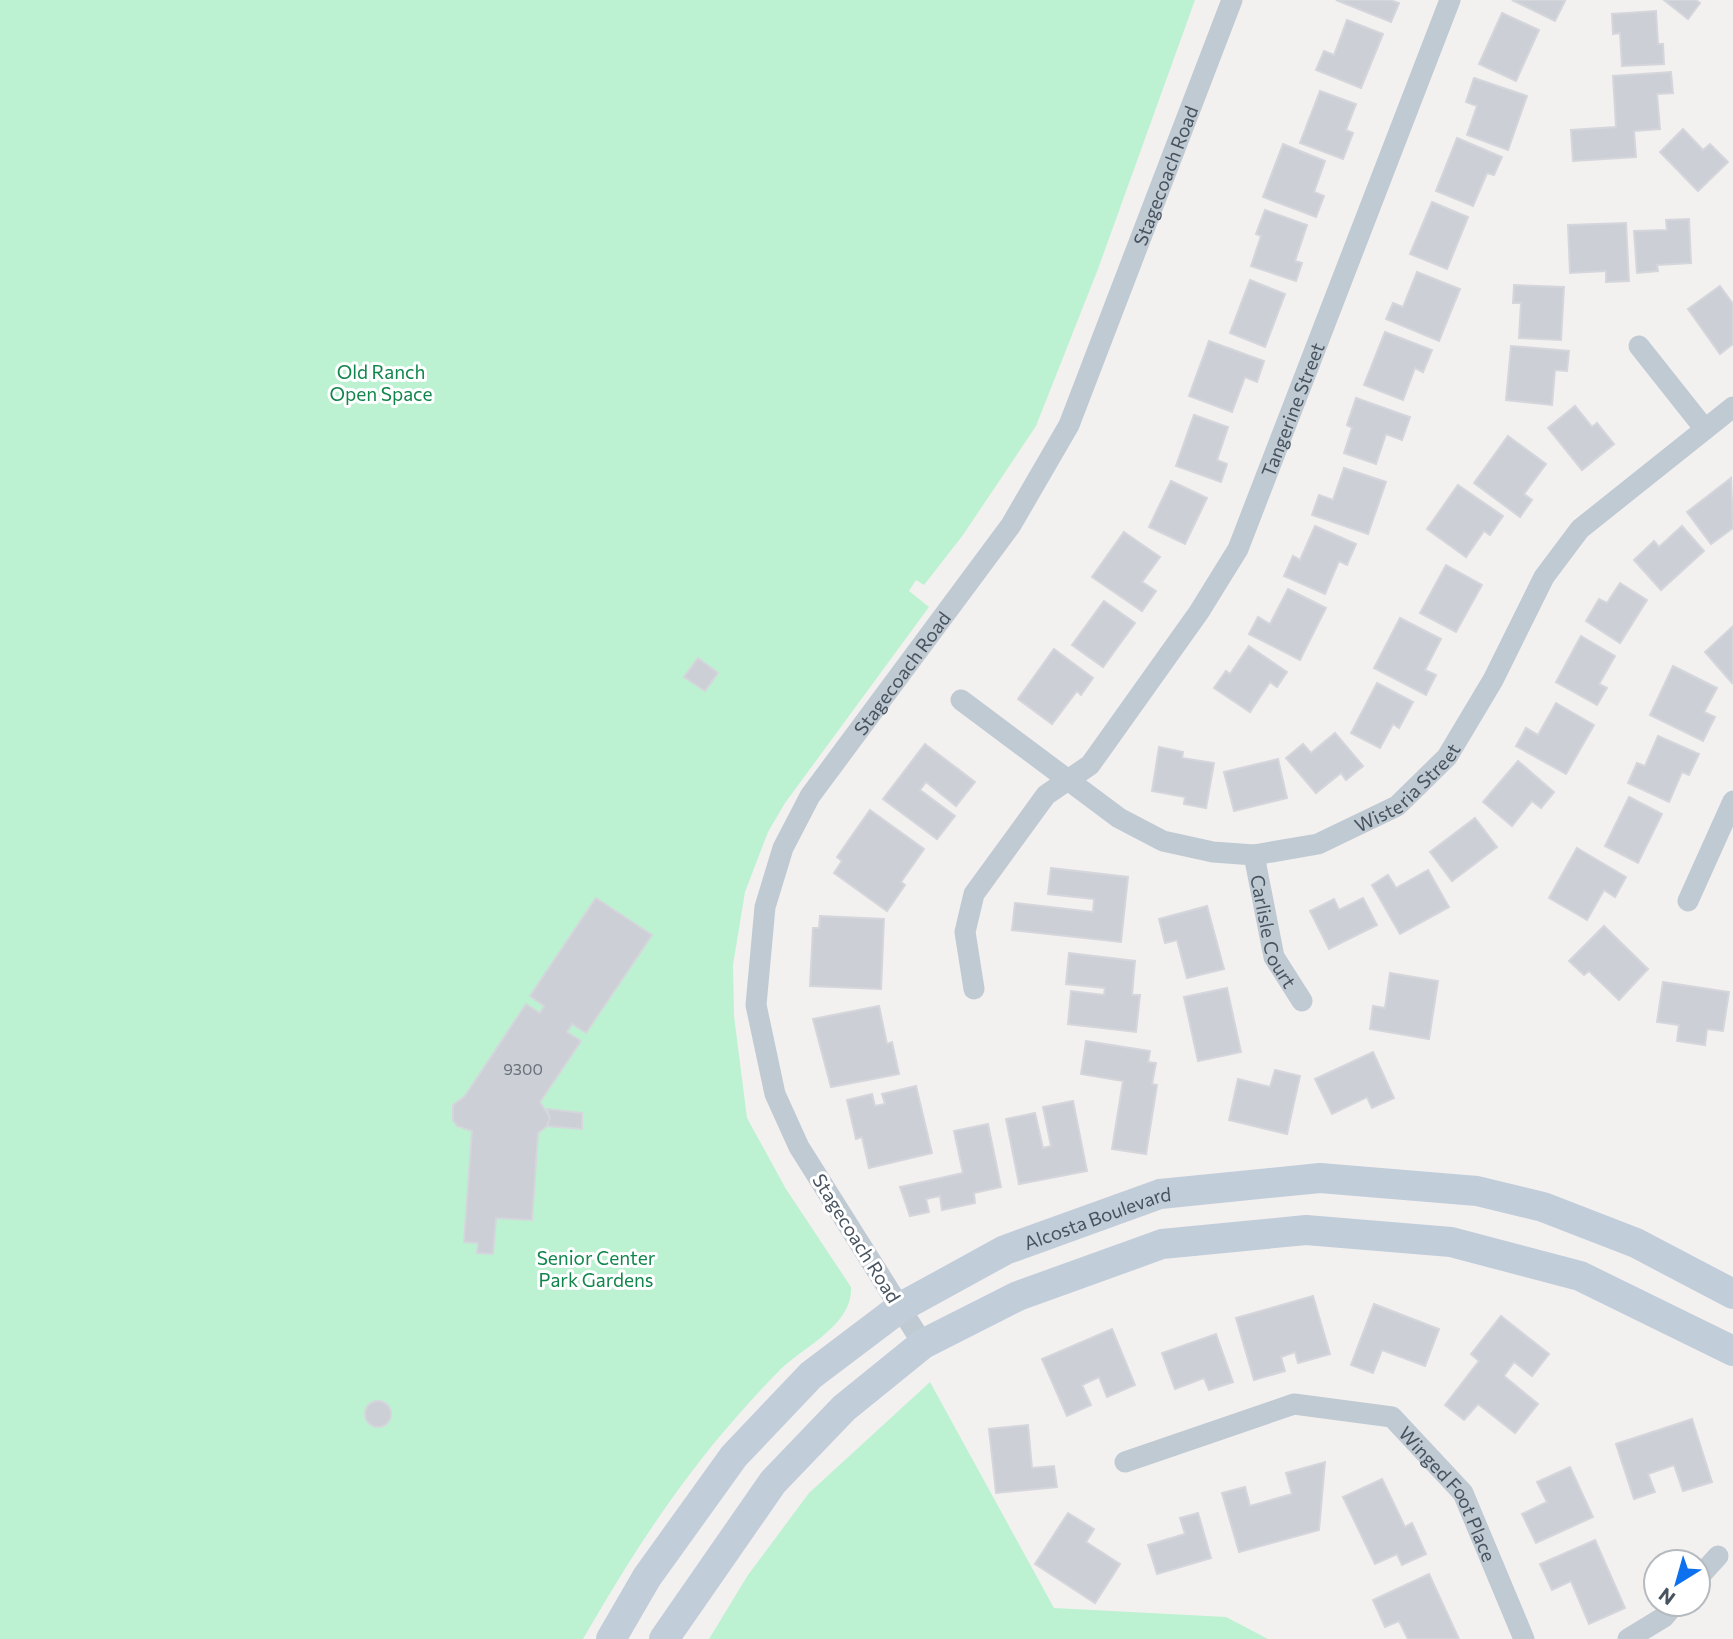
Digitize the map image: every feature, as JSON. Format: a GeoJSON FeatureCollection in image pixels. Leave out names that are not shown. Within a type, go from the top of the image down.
{"type":"FeatureCollection","features":[{"type":"Feature","properties":{"kind":"main road","name":"Alcosta Boulevard"},"geometry":{"type":"LineString","coordinates":[[611,1639],[647,1577],[734,1456],[811,1375],[901,1307],[1005,1250],[1160,1194],[1320,1178],[1477,1191],[1543,1207],[1636,1243],[1733,1294]]}},
{"type":"Feature","properties":{"kind":"main road"},"geometry":{"type":"LineString","coordinates":[[664,1639],[773,1482],[844,1408],[923,1345],[1018,1296],[1162,1244],[1306,1230],[1451,1241],[1580,1276],[1733,1351]]}},
{"type":"Feature","properties":{"kind":"street","name":"Stagecoach Road"},"geometry":{"type":"LineString","coordinates":[[923,1345],[799,1147],[775,1094],[756,1005],[765,907],[783,848],[810,796],[1011,525],[1069,425],[1232,0]]}},
{"type":"Feature","properties":{"kind":"street","name":"Tangerine Street"},"geometry":{"type":"LineString","coordinates":[[974,989],[965,932],[974,894],[1046,796],[1090,765],[1199,612],[1238,549],[1450,0]]}},
{"type":"Feature","properties":{"kind":"street"},"geometry":{"type":"LineString","coordinates":[[1639,346],[1704,428]]}},
{"type":"Feature","properties":{"kind":"street","name":"Wisteria Street"},"geometry":{"type":"LineString","coordinates":[[961,700],[1119,818],[1163,841],[1213,852],[1254,855],[1318,844],[1398,806],[1447,757],[1493,680],[1544,577],[1580,529],[1733,407]]}},
{"type":"Feature","properties":{"kind":"street"},"geometry":{"type":"LineString","coordinates":[[1688,901],[1733,801]]}},
{"type":"Feature","properties":{"kind":"street","name":"Carlisle Court"},"geometry":{"type":"LineString","coordinates":[[1254,855],[1274,957],[1302,1001]]}},
{"type":"Feature","properties":{"kind":"street","name":"Winged Foot Place"},"geometry":{"type":"LineString","coordinates":[[1125,1462],[1294,1404],[1392,1417],[1464,1493],[1524,1639]]}},
{"type":"Feature","properties":{"kind":"street"},"geometry":{"type":"LineString","coordinates":[[1712,1563],[1718,1556]]}},
{"type":"Feature","properties":{"kind":"street"},"geometry":{"type":"LineString","coordinates":[[1628,1639],[1662,1618]]}},
{"type":"Feature","properties":{"kind":"green space","name":"Old Ranch Open Space"},"geometry":{"type":"Polygon","coordinates":[[[0,0],[1195,0],[1098,269],[1036,426],[963,535],[924,585],[916,580],[909,591],[929,607],[785,803],[768,832],[745,892],[733,965],[734,1016],[747,1118],[786,1189],[851,1287],[849,1301],[835,1324],[778,1372],[695,1467],[649,1532],[583,1639],[0,1639],[0,0]]]}},
{"type":"Feature","properties":{"kind":"green space"},"geometry":{"type":"Polygon","coordinates":[[[930,1382],[1054,1608],[1226,1617],[1268,1639],[709,1639],[748,1575],[809,1493],[930,1382]]]}},
{"type":"Feature","properties":{"kind":"building"},"geometry":{"type":"Polygon","coordinates":[[[1336,0],[1390,0],[1399,3],[1391,22],[1336,0]]]}},
{"type":"Feature","properties":{"kind":"building"},"geometry":{"type":"Polygon","coordinates":[[[1512,0],[1562,0],[1565,1],[1555,21],[1512,0]]]}},
{"type":"Feature","properties":{"kind":"building"},"geometry":{"type":"Polygon","coordinates":[[[1664,0],[1696,0],[1700,3],[1688,19],[1664,0]]]}},
{"type":"Feature","properties":{"kind":"building"},"geometry":{"type":"Polygon","coordinates":[[[1656,11],[1658,44],[1663,44],[1664,64],[1622,66],[1620,33],[1613,34],[1612,14],[1656,11]]]}},
{"type":"Feature","properties":{"kind":"building"},"geometry":{"type":"Polygon","coordinates":[[[1502,13],[1539,30],[1516,81],[1479,64],[1502,13]]]}},
{"type":"Feature","properties":{"kind":"building"},"geometry":{"type":"Polygon","coordinates":[[[1347,20],[1383,34],[1361,88],[1316,70],[1324,51],[1334,55],[1347,20]]]}},
{"type":"Feature","properties":{"kind":"building"},"geometry":{"type":"Polygon","coordinates":[[[1671,72],[1673,93],[1657,94],[1660,129],[1634,131],[1636,157],[1573,161],[1571,130],[1616,127],[1613,76],[1671,72]]]}},
{"type":"Feature","properties":{"kind":"building"},"geometry":{"type":"Polygon","coordinates":[[[1474,78],[1527,96],[1508,150],[1467,135],[1477,106],[1466,102],[1474,78]]]}},
{"type":"Feature","properties":{"kind":"building"},"geometry":{"type":"Polygon","coordinates":[[[1320,91],[1356,104],[1346,130],[1353,133],[1343,159],[1300,143],[1320,91]]]}},
{"type":"Feature","properties":{"kind":"building"},"geometry":{"type":"Polygon","coordinates":[[[1683,129],[1703,150],[1710,144],[1728,162],[1698,191],[1660,152],[1683,129]]]}},
{"type":"Feature","properties":{"kind":"building"},"geometry":{"type":"Polygon","coordinates":[[[1457,138],[1502,157],[1494,175],[1487,173],[1473,206],[1436,191],[1457,138]]]}},
{"type":"Feature","properties":{"kind":"building"},"geometry":{"type":"Polygon","coordinates":[[[1283,144],[1325,161],[1314,192],[1324,196],[1316,217],[1263,197],[1283,144]]]}},
{"type":"Feature","properties":{"kind":"building"},"geometry":{"type":"Polygon","coordinates":[[[1432,202],[1468,217],[1447,269],[1410,254],[1432,202]]]}},
{"type":"Feature","properties":{"kind":"building"},"geometry":{"type":"Polygon","coordinates":[[[1265,210],[1307,225],[1295,261],[1302,263],[1296,281],[1251,266],[1261,236],[1256,234],[1265,210]]]}},
{"type":"Feature","properties":{"kind":"building"},"geometry":{"type":"Polygon","coordinates":[[[1689,219],[1691,263],[1657,265],[1658,271],[1637,273],[1634,231],[1667,230],[1666,220],[1689,219]]]}},
{"type":"Feature","properties":{"kind":"building"},"geometry":{"type":"Polygon","coordinates":[[[1626,223],[1629,281],[1606,282],[1606,271],[1570,273],[1568,225],[1626,223]]]}},
{"type":"Feature","properties":{"kind":"building"},"geometry":{"type":"Polygon","coordinates":[[[1417,272],[1460,289],[1439,341],[1386,319],[1393,303],[1403,307],[1417,272]]]}},
{"type":"Feature","properties":{"kind":"building"},"geometry":{"type":"Polygon","coordinates":[[[1250,280],[1285,294],[1265,347],[1230,333],[1250,280]]]}},
{"type":"Feature","properties":{"kind":"building"},"geometry":{"type":"Polygon","coordinates":[[[1514,285],[1564,287],[1561,340],[1519,338],[1521,303],[1513,303],[1514,285]]]}},
{"type":"Feature","properties":{"kind":"building"},"geometry":{"type":"Polygon","coordinates":[[[1720,286],[1733,304],[1733,344],[1720,354],[1688,309],[1720,286]]]}},
{"type":"Feature","properties":{"kind":"building"},"geometry":{"type":"Polygon","coordinates":[[[1385,332],[1432,350],[1423,372],[1415,368],[1403,400],[1364,385],[1385,332]]]}},
{"type":"Feature","properties":{"kind":"building"},"geometry":{"type":"Polygon","coordinates":[[[1209,341],[1264,361],[1257,382],[1245,377],[1232,412],[1189,396],[1209,341]]]}},
{"type":"Feature","properties":{"kind":"building"},"geometry":{"type":"Polygon","coordinates":[[[1511,346],[1569,351],[1567,371],[1555,370],[1552,405],[1506,400],[1511,346]]]}},
{"type":"Feature","properties":{"kind":"building"},"geometry":{"type":"Polygon","coordinates":[[[1356,398],[1410,417],[1402,440],[1386,434],[1376,464],[1344,453],[1352,428],[1347,425],[1356,398]]]}},
{"type":"Feature","properties":{"kind":"building"},"geometry":{"type":"Polygon","coordinates":[[[1575,406],[1592,427],[1597,423],[1614,444],[1582,470],[1548,428],[1575,406]]]}},
{"type":"Feature","properties":{"kind":"building"},"geometry":{"type":"Polygon","coordinates":[[[1194,415],[1228,427],[1217,460],[1227,464],[1221,482],[1176,466],[1194,415]]]}},
{"type":"Feature","properties":{"kind":"building"},"geometry":{"type":"Polygon","coordinates":[[[1508,436],[1546,464],[1524,494],[1532,500],[1520,517],[1474,483],[1508,436]]]}},
{"type":"Feature","properties":{"kind":"building"},"geometry":{"type":"Polygon","coordinates":[[[1344,468],[1386,482],[1368,534],[1312,515],[1319,495],[1333,500],[1344,468]]]}},
{"type":"Feature","properties":{"kind":"building"},"geometry":{"type":"Polygon","coordinates":[[[1731,478],[1733,528],[1711,544],[1687,512],[1731,478]]]}},
{"type":"Feature","properties":{"kind":"building"},"geometry":{"type":"Polygon","coordinates":[[[1171,481],[1207,498],[1185,544],[1149,527],[1171,481]]]}},
{"type":"Feature","properties":{"kind":"building"},"geometry":{"type":"Polygon","coordinates":[[[1458,485],[1503,516],[1490,535],[1484,531],[1466,557],[1427,529],[1458,485]]]}},
{"type":"Feature","properties":{"kind":"building"},"geometry":{"type":"Polygon","coordinates":[[[1315,526],[1356,544],[1347,565],[1339,561],[1325,594],[1284,576],[1293,556],[1300,560],[1315,526]]]}},
{"type":"Feature","properties":{"kind":"building"},"geometry":{"type":"Polygon","coordinates":[[[1682,526],[1704,551],[1661,590],[1634,560],[1654,541],[1659,547],[1682,526]]]}},
{"type":"Feature","properties":{"kind":"building"},"geometry":{"type":"Polygon","coordinates":[[[1124,532],[1160,557],[1142,582],[1156,591],[1142,611],[1092,577],[1124,532]]]}},
{"type":"Feature","properties":{"kind":"building"},"geometry":{"type":"Polygon","coordinates":[[[1446,565],[1482,585],[1456,632],[1420,613],[1446,565]]]}},
{"type":"Feature","properties":{"kind":"building"},"geometry":{"type":"Polygon","coordinates":[[[1620,583],[1647,600],[1620,643],[1586,621],[1599,599],[1607,603],[1620,583]]]}},
{"type":"Feature","properties":{"kind":"building"},"geometry":{"type":"Polygon","coordinates":[[[1288,589],[1326,608],[1300,660],[1249,634],[1258,617],[1270,624],[1288,589]]]}},
{"type":"Feature","properties":{"kind":"building"},"geometry":{"type":"Polygon","coordinates":[[[1104,601],[1135,623],[1103,667],[1072,645],[1104,601]]]}},
{"type":"Feature","properties":{"kind":"building"},"geometry":{"type":"Polygon","coordinates":[[[1400,618],[1441,639],[1425,670],[1436,675],[1426,695],[1374,668],[1400,618]]]}},
{"type":"Feature","properties":{"kind":"building"},"geometry":{"type":"Polygon","coordinates":[[[1733,626],[1733,682],[1732,683],[1705,652],[1733,626]]]}},
{"type":"Feature","properties":{"kind":"building"},"geometry":{"type":"Polygon","coordinates":[[[1581,636],[1615,656],[1599,684],[1607,688],[1597,705],[1556,682],[1581,636]]]}},
{"type":"Feature","properties":{"kind":"building"},"geometry":{"type":"Polygon","coordinates":[[[1249,646],[1287,672],[1277,687],[1270,682],[1250,712],[1214,688],[1226,671],[1230,674],[1249,646]]]}},
{"type":"Feature","properties":{"kind":"building"},"geometry":{"type":"Polygon","coordinates":[[[1054,649],[1093,678],[1081,695],[1077,691],[1052,724],[1018,699],[1054,649]]]}},
{"type":"Feature","properties":{"kind":"building"},"geometry":{"type":"Polygon","coordinates":[[[698,658],[718,673],[705,691],[684,677],[698,658]]]}},
{"type":"Feature","properties":{"kind":"building"},"geometry":{"type":"Polygon","coordinates":[[[1673,666],[1717,688],[1704,712],[1715,717],[1703,741],[1650,715],[1673,666]]]}},
{"type":"Feature","properties":{"kind":"building"},"geometry":{"type":"Polygon","coordinates":[[[1377,683],[1413,702],[1399,728],[1393,724],[1380,748],[1351,733],[1377,683]]]}},
{"type":"Feature","properties":{"kind":"building"},"geometry":{"type":"Polygon","coordinates":[[[1556,703],[1594,725],[1566,774],[1516,746],[1526,728],[1538,735],[1556,703]]]}},
{"type":"Feature","properties":{"kind":"building"},"geometry":{"type":"Polygon","coordinates":[[[1335,733],[1363,766],[1346,780],[1341,773],[1316,793],[1286,758],[1303,744],[1311,753],[1335,733]]]}},
{"type":"Feature","properties":{"kind":"building"},"geometry":{"type":"Polygon","coordinates":[[[1658,736],[1699,754],[1689,775],[1682,772],[1669,802],[1628,783],[1637,763],[1645,766],[1658,736]]]}},
{"type":"Feature","properties":{"kind":"building"},"geometry":{"type":"Polygon","coordinates":[[[925,744],[975,782],[956,806],[926,782],[920,790],[955,816],[937,839],[883,799],[925,744]]]}},
{"type":"Feature","properties":{"kind":"building"},"geometry":{"type":"Polygon","coordinates":[[[1159,747],[1183,752],[1182,758],[1214,763],[1206,808],[1184,804],[1185,797],[1152,791],[1159,747]]]}},
{"type":"Feature","properties":{"kind":"building"},"geometry":{"type":"Polygon","coordinates":[[[1278,759],[1287,798],[1234,811],[1224,772],[1278,759]]]}},
{"type":"Feature","properties":{"kind":"building"},"geometry":{"type":"Polygon","coordinates":[[[1518,761],[1554,792],[1541,808],[1532,801],[1512,826],[1483,802],[1518,761]]]}},
{"type":"Feature","properties":{"kind":"building"},"geometry":{"type":"Polygon","coordinates":[[[1629,797],[1662,814],[1638,863],[1605,846],[1629,797]]]}},
{"type":"Feature","properties":{"kind":"building"},"geometry":{"type":"Polygon","coordinates":[[[870,810],[924,849],[901,882],[905,885],[887,911],[834,873],[842,861],[837,857],[870,810]]]}},
{"type":"Feature","properties":{"kind":"building"},"geometry":{"type":"Polygon","coordinates":[[[1475,818],[1497,847],[1452,881],[1430,852],[1475,818]]]}},
{"type":"Feature","properties":{"kind":"building"},"geometry":{"type":"Polygon","coordinates":[[[1577,848],[1626,877],[1615,897],[1604,890],[1587,920],[1549,898],[1577,848]]]}},
{"type":"Feature","properties":{"kind":"building"},"geometry":{"type":"Polygon","coordinates":[[[1051,868],[1128,877],[1121,942],[1012,930],[1015,903],[1093,912],[1094,899],[1048,894],[1051,868]]]}},
{"type":"Feature","properties":{"kind":"building"},"geometry":{"type":"Polygon","coordinates":[[[1428,870],[1449,907],[1400,934],[1372,885],[1388,875],[1396,888],[1428,870]]]}},
{"type":"Feature","properties":{"kind":"building"},"geometry":{"type":"Polygon","coordinates":[[[596,898],[652,935],[586,1033],[572,1024],[567,1032],[581,1041],[540,1102],[550,1118],[547,1126],[538,1133],[532,1220],[496,1218],[493,1254],[477,1253],[478,1243],[464,1242],[472,1131],[457,1126],[453,1120],[453,1105],[465,1096],[526,1004],[540,1013],[544,1006],[530,996],[596,898]]]}},
{"type":"Feature","properties":{"kind":"building"},"geometry":{"type":"Polygon","coordinates":[[[1363,898],[1377,925],[1329,949],[1310,911],[1334,899],[1339,910],[1363,898]]]}},
{"type":"Feature","properties":{"kind":"building"},"geometry":{"type":"Polygon","coordinates":[[[1207,906],[1224,969],[1187,978],[1177,940],[1165,943],[1159,919],[1207,906]]]}},
{"type":"Feature","properties":{"kind":"building"},"geometry":{"type":"Polygon","coordinates":[[[820,916],[884,919],[881,989],[810,986],[813,928],[819,928],[820,916]]]}},
{"type":"Feature","properties":{"kind":"building"},"geometry":{"type":"Polygon","coordinates":[[[1604,926],[1648,969],[1619,1000],[1589,971],[1584,975],[1569,961],[1604,926]]]}},
{"type":"Feature","properties":{"kind":"building"},"geometry":{"type":"Polygon","coordinates":[[[1069,953],[1135,961],[1132,995],[1140,995],[1136,1032],[1068,1024],[1071,991],[1104,995],[1105,988],[1066,984],[1069,953]]]}},
{"type":"Feature","properties":{"kind":"building"},"geometry":{"type":"Polygon","coordinates":[[[1390,973],[1438,981],[1429,1039],[1370,1029],[1373,1006],[1385,1008],[1390,973]]]}},
{"type":"Feature","properties":{"kind":"building"},"geometry":{"type":"Polygon","coordinates":[[[1663,982],[1729,992],[1723,1031],[1707,1029],[1705,1045],[1677,1041],[1679,1025],[1657,1022],[1663,982]]]}},
{"type":"Feature","properties":{"kind":"building"},"geometry":{"type":"Polygon","coordinates":[[[1227,988],[1241,1052],[1198,1061],[1184,997],[1227,988]]]}},
{"type":"Feature","properties":{"kind":"building"},"geometry":{"type":"Polygon","coordinates":[[[879,1006],[887,1044],[892,1042],[899,1074],[831,1087],[813,1019],[879,1006]]]}},
{"type":"Feature","properties":{"kind":"building"},"geometry":{"type":"Polygon","coordinates":[[[1086,1041],[1150,1051],[1148,1062],[1156,1063],[1152,1084],[1157,1085],[1146,1154],[1112,1149],[1123,1081],[1081,1074],[1086,1041]]]}},
{"type":"Feature","properties":{"kind":"building"},"geometry":{"type":"Polygon","coordinates":[[[1373,1052],[1394,1098],[1372,1108],[1367,1097],[1332,1114],[1315,1079],[1373,1052]]]}},
{"type":"Feature","properties":{"kind":"building"},"geometry":{"type":"Polygon","coordinates":[[[1275,1070],[1300,1076],[1287,1134],[1229,1120],[1238,1079],[1270,1087],[1275,1070]]]}},
{"type":"Feature","properties":{"kind":"building"},"geometry":{"type":"Polygon","coordinates":[[[916,1086],[932,1153],[869,1168],[862,1137],[856,1139],[847,1100],[872,1094],[875,1106],[885,1104],[882,1094],[916,1086]]]}},
{"type":"Feature","properties":{"kind":"building"},"geometry":{"type":"Polygon","coordinates":[[[1073,1101],[1087,1171],[1019,1184],[1006,1119],[1035,1113],[1043,1148],[1051,1146],[1043,1107],[1073,1101]]]}},
{"type":"Feature","properties":{"kind":"building"},"geometry":{"type":"Polygon","coordinates":[[[547,1109],[582,1113],[582,1129],[547,1126],[550,1118],[547,1109]]]}},
{"type":"Feature","properties":{"kind":"building"},"geometry":{"type":"Polygon","coordinates":[[[988,1124],[1001,1187],[974,1193],[975,1203],[942,1210],[940,1196],[926,1199],[929,1212],[910,1216],[900,1187],[963,1173],[954,1131],[988,1124]]]}},
{"type":"Feature","properties":{"kind":"building"},"geometry":{"type":"Polygon","coordinates":[[[1313,1296],[1330,1354],[1298,1363],[1295,1352],[1281,1357],[1285,1371],[1254,1380],[1236,1318],[1313,1296]]]}},
{"type":"Feature","properties":{"kind":"building"},"geometry":{"type":"Polygon","coordinates":[[[1374,1304],[1439,1329],[1425,1366],[1382,1350],[1373,1373],[1351,1365],[1374,1304]]]}},
{"type":"Feature","properties":{"kind":"building"},"geometry":{"type":"Polygon","coordinates":[[[1501,1316],[1549,1354],[1532,1376],[1514,1362],[1504,1376],[1538,1404],[1515,1433],[1478,1404],[1464,1420],[1445,1405],[1479,1361],[1471,1354],[1501,1316]]]}},
{"type":"Feature","properties":{"kind":"building"},"geometry":{"type":"Polygon","coordinates":[[[1112,1329],[1135,1385],[1107,1397],[1099,1377],[1082,1385],[1091,1405],[1067,1416],[1042,1359],[1112,1329]]]}},
{"type":"Feature","properties":{"kind":"building"},"geometry":{"type":"Polygon","coordinates":[[[1216,1334],[1233,1382],[1209,1390],[1204,1378],[1175,1389],[1162,1353],[1216,1334]]]}},
{"type":"Feature","properties":{"kind":"building"},"geometry":{"type":"Polygon","coordinates":[[[378,1401],[387,1405],[391,1414],[387,1423],[378,1427],[369,1423],[365,1414],[369,1405],[378,1401]]]}},
{"type":"Feature","properties":{"kind":"building"},"geometry":{"type":"Polygon","coordinates":[[[1692,1419],[1712,1482],[1683,1491],[1674,1465],[1648,1474],[1655,1492],[1634,1499],[1616,1444],[1692,1419]]]}},
{"type":"Feature","properties":{"kind":"building"},"geometry":{"type":"Polygon","coordinates":[[[1028,1425],[1032,1468],[1054,1466],[1057,1487],[996,1493],[989,1429],[1028,1425]]]}},
{"type":"Feature","properties":{"kind":"building"},"geometry":{"type":"Polygon","coordinates":[[[1325,1462],[1319,1530],[1239,1552],[1222,1493],[1245,1487],[1250,1506],[1292,1494],[1286,1473],[1325,1462]]]}},
{"type":"Feature","properties":{"kind":"building"},"geometry":{"type":"Polygon","coordinates":[[[1570,1467],[1593,1517],[1536,1543],[1522,1514],[1547,1502],[1537,1482],[1570,1467]]]}},
{"type":"Feature","properties":{"kind":"building"},"geometry":{"type":"Polygon","coordinates":[[[1382,1479],[1405,1527],[1412,1523],[1426,1554],[1402,1565],[1397,1554],[1375,1564],[1343,1497],[1382,1479]]]}},
{"type":"Feature","properties":{"kind":"building"},"geometry":{"type":"Polygon","coordinates":[[[1068,1513],[1094,1529],[1086,1542],[1120,1564],[1095,1603],[1035,1564],[1068,1513]]]}},
{"type":"Feature","properties":{"kind":"building"},"geometry":{"type":"Polygon","coordinates":[[[1198,1513],[1211,1558],[1157,1574],[1148,1545],[1185,1534],[1180,1518],[1198,1513]]]}},
{"type":"Feature","properties":{"kind":"building"},"geometry":{"type":"Polygon","coordinates":[[[1595,1540],[1625,1608],[1589,1624],[1571,1581],[1552,1590],[1540,1564],[1595,1540]]]}},
{"type":"Feature","properties":{"kind":"building"},"geometry":{"type":"Polygon","coordinates":[[[1429,1574],[1459,1639],[1408,1639],[1399,1621],[1385,1627],[1373,1600],[1429,1574]]]}},
{"type":"Feature","properties":{"kind":"park label","name":"Senior Center Park Gardens"},"geometry":{"type":"Point","coordinates":[596,1268]}}]}
